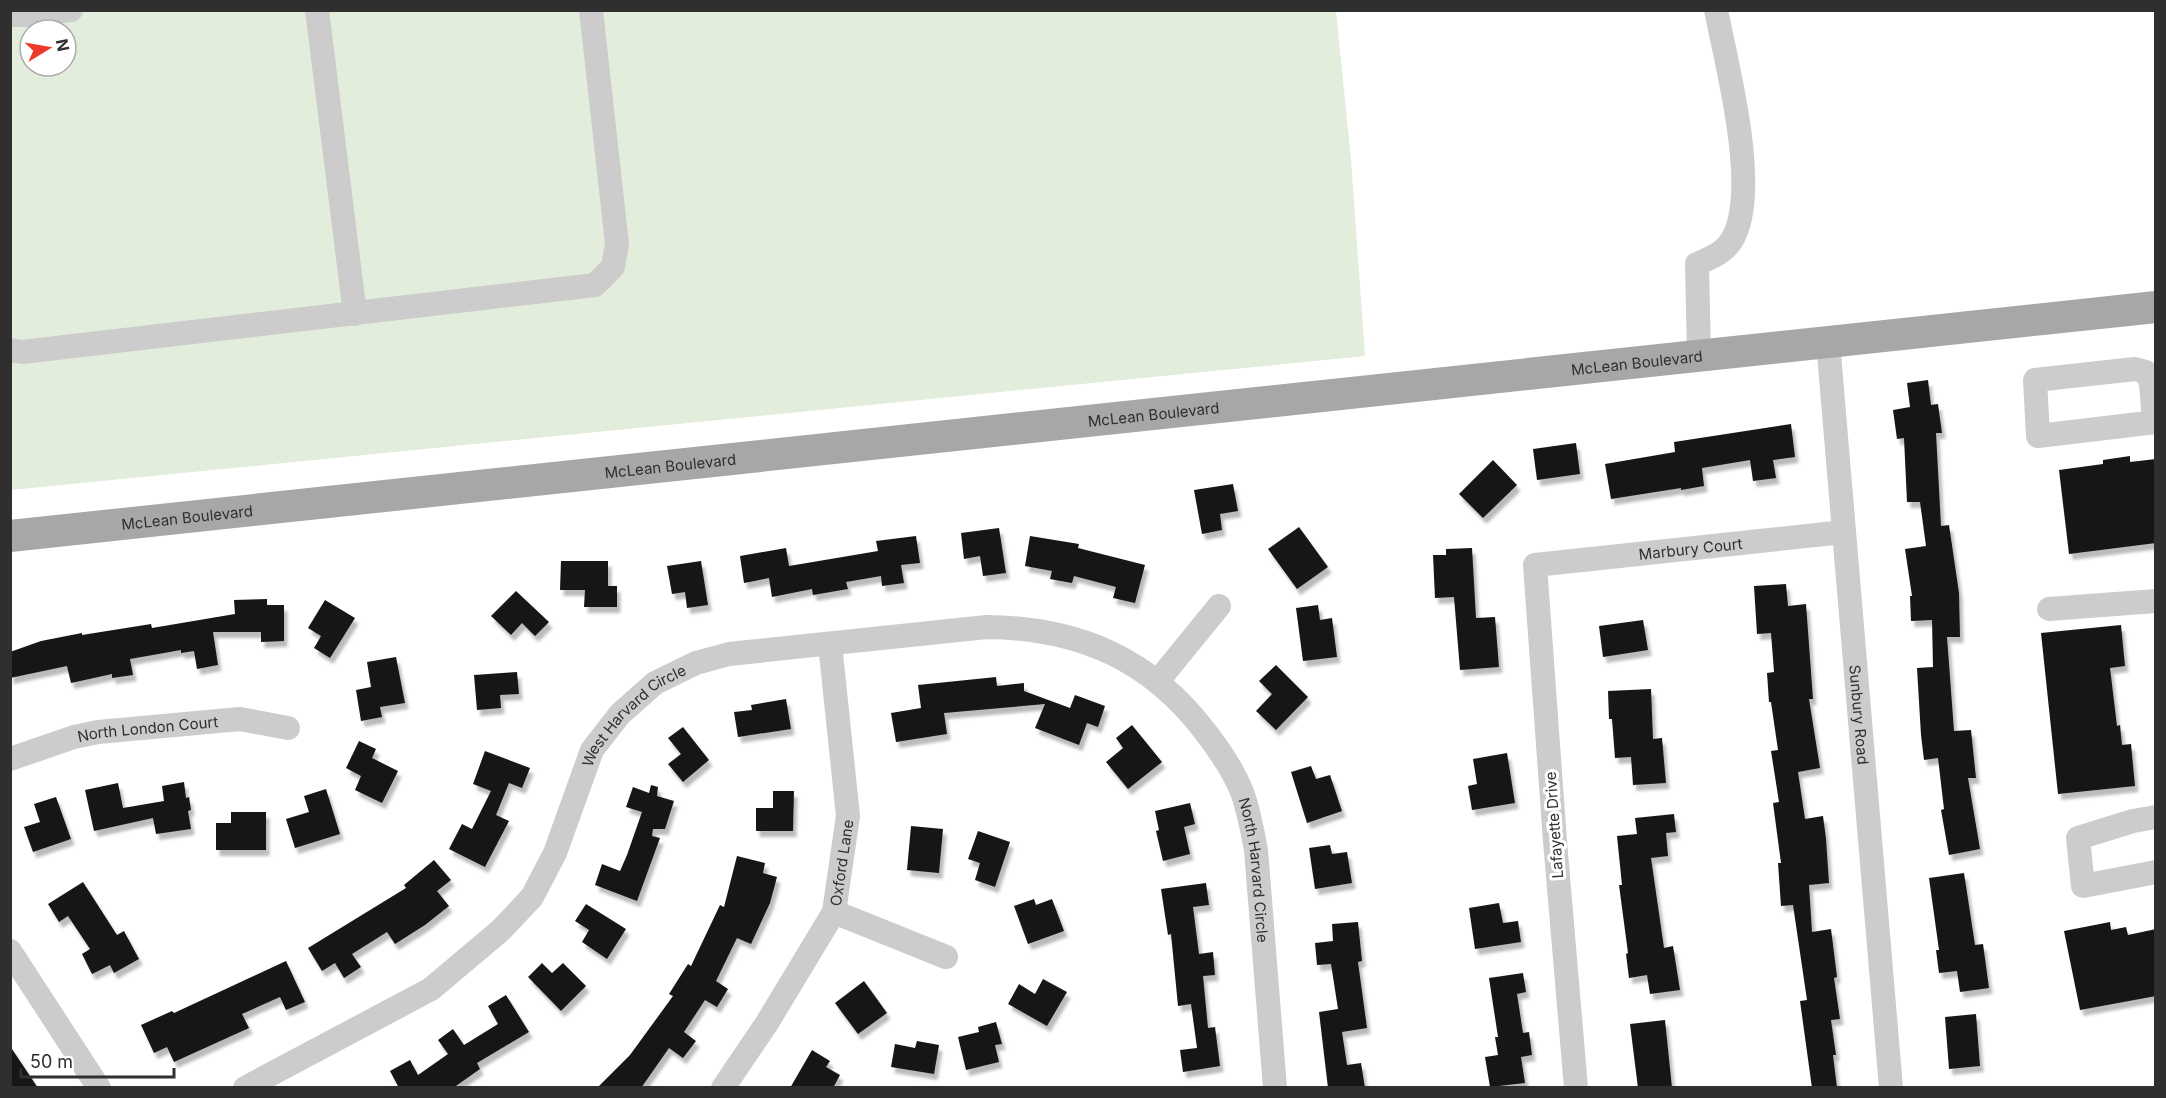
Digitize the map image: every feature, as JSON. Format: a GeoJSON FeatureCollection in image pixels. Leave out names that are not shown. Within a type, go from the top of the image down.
{"type":"FeatureCollection","features":[{"type":"Feature","properties":{"kind":"main road","name":"McLean Boulevard"},"geometry":{"type":"LineString","coordinates":[[10,536],[2156,307]]}},
{"type":"Feature","properties":{"kind":"street"},"geometry":{"type":"LineString","coordinates":[[10,15],[39,15],[71,10]]}},
{"type":"Feature","properties":{"kind":"street"},"geometry":{"type":"LineString","coordinates":[[317,10],[355,314]]}},
{"type":"Feature","properties":{"kind":"street"},"geometry":{"type":"LineString","coordinates":[[10,350],[22,351],[355,314],[595,285],[613,267],[617,244],[591,10]]}},
{"type":"Feature","properties":{"kind":"street"},"geometry":{"type":"LineString","coordinates":[[1699,356],[1697,264],[1716,256],[1735,235],[1743,196],[1743,165],[1737,121],[1716,10]]}},
{"type":"Feature","properties":{"kind":"street","name":"Sunbury Road"},"geometry":{"type":"LineString","coordinates":[[1828,342],[1891,1088]]}},
{"type":"Feature","properties":{"kind":"street"},"geometry":{"type":"LineString","coordinates":[[2134,369],[2146,372],[2151,382],[2155,422],[2038,436],[2035,380],[2134,369]]}},
{"type":"Feature","properties":{"kind":"street","name":"Marbury Court"},"geometry":{"type":"LineString","coordinates":[[1538,565],[1844,532]]}},
{"type":"Feature","properties":{"kind":"street","name":"Lafayette Drive"},"geometry":{"type":"LineString","coordinates":[[1538,565],[1534,565],[1576,1088]]}},
{"type":"Feature","properties":{"kind":"street"},"geometry":{"type":"LineString","coordinates":[[2049,609],[2156,601]]}},
{"type":"Feature","properties":{"kind":"street"},"geometry":{"type":"LineString","coordinates":[[1158,681],[1219,606]]}},
{"type":"Feature","properties":{"kind":"street","name":"West Harvard Circle"},"geometry":{"type":"LineString","coordinates":[[245,1088],[431,989],[501,930],[532,897],[555,853],[592,750],[620,714],[655,683],[696,663],[729,654],[987,627],[1016,627],[1058,634],[1094,645],[1126,660],[1158,681]]}},
{"type":"Feature","properties":{"kind":"street","name":"Oxford Lane"},"geometry":{"type":"LineString","coordinates":[[723,1088],[767,1023],[834,912],[848,816],[830,644]]}},
{"type":"Feature","properties":{"kind":"street","name":"North Harvard Circle"},"geometry":{"type":"LineString","coordinates":[[1158,681],[1187,707],[1220,750],[1241,791],[1251,821],[1260,886],[1275,1088]]}},
{"type":"Feature","properties":{"kind":"street","name":"North London Court"},"geometry":{"type":"LineString","coordinates":[[10,759],[74,737],[98,732],[240,719],[288,728]]}},
{"type":"Feature","properties":{"kind":"street"},"geometry":{"type":"LineString","coordinates":[[2156,817],[2133,821],[2078,838],[2083,886],[2156,872]]}},
{"type":"Feature","properties":{"kind":"street"},"geometry":{"type":"LineString","coordinates":[[834,912],[946,957]]}},
{"type":"Feature","properties":{"kind":"street"},"geometry":{"type":"LineString","coordinates":[[10,951],[99,1088]]}},
{"type":"Feature","properties":{"kind":"green space"},"geometry":{"type":"Polygon","coordinates":[[[11,11],[1336,11],[1351,160],[1365,356],[11,490],[11,11]]]}},
{"type":"Feature","properties":{"kind":"building"},"geometry":{"type":"Polygon","coordinates":[[[1928,380],[1931,405],[1938,404],[1942,433],[1936,433],[1941,526],[1949,525],[1959,593],[1960,637],[1947,637],[1954,731],[1971,730],[1976,778],[1968,778],[1980,849],[1949,855],[1941,810],[1944,809],[1938,758],[1924,760],[1921,735],[1917,668],[1933,667],[1932,620],[1911,621],[1910,596],[1912,596],[1905,549],[1926,546],[1920,502],[1907,502],[1904,438],[1897,439],[1893,410],[1910,407],[1907,383],[1928,380]]]}},
{"type":"Feature","properties":{"kind":"building"},"geometry":{"type":"Polygon","coordinates":[[[1791,424],[1795,457],[1773,460],[1776,478],[1753,481],[1750,460],[1702,468],[1704,486],[1611,499],[1605,464],[1675,452],[1674,442],[1791,424]]]}},
{"type":"Feature","properties":{"kind":"building"},"geometry":{"type":"Polygon","coordinates":[[[1576,443],[1580,474],[1537,480],[1533,449],[1576,443]]]}},
{"type":"Feature","properties":{"kind":"building"},"geometry":{"type":"Polygon","coordinates":[[[2130,456],[2130,462],[2156,459],[2156,543],[2069,554],[2059,470],[2103,464],[2103,460],[2130,456]]]}},
{"type":"Feature","properties":{"kind":"building"},"geometry":{"type":"Polygon","coordinates":[[[1493,460],[1517,485],[1483,518],[1459,494],[1493,460]]]}},
{"type":"Feature","properties":{"kind":"building"},"geometry":{"type":"Polygon","coordinates":[[[1233,484],[1238,511],[1220,514],[1222,530],[1202,534],[1194,490],[1233,484]]]}},
{"type":"Feature","properties":{"kind":"building"},"geometry":{"type":"Polygon","coordinates":[[[1299,527],[1328,567],[1297,589],[1268,549],[1299,527]]]}},
{"type":"Feature","properties":{"kind":"building"},"geometry":{"type":"Polygon","coordinates":[[[999,528],[1006,573],[983,576],[980,556],[964,559],[961,533],[999,528]]]}},
{"type":"Feature","properties":{"kind":"building"},"geometry":{"type":"Polygon","coordinates":[[[916,536],[920,563],[901,565],[904,583],[882,586],[881,576],[846,582],[848,589],[813,595],[812,589],[772,597],[769,578],[744,583],[740,556],[786,548],[789,566],[878,551],[876,541],[916,536]]]}},
{"type":"Feature","properties":{"kind":"building"},"geometry":{"type":"Polygon","coordinates":[[[1030,536],[1079,544],[1078,548],[1145,565],[1135,603],[1113,598],[1116,587],[1074,576],[1072,583],[1050,579],[1052,571],[1025,566],[1030,536]]]}},
{"type":"Feature","properties":{"kind":"building"},"geometry":{"type":"Polygon","coordinates":[[[1472,548],[1476,618],[1495,617],[1499,667],[1460,670],[1454,597],[1435,598],[1433,555],[1446,555],[1446,549],[1472,548]]]}},
{"type":"Feature","properties":{"kind":"building"},"geometry":{"type":"Polygon","coordinates":[[[561,561],[608,561],[608,586],[617,586],[617,607],[584,607],[585,590],[560,590],[561,561]]]}},
{"type":"Feature","properties":{"kind":"building"},"geometry":{"type":"Polygon","coordinates":[[[701,561],[708,605],[687,608],[685,592],[672,594],[667,566],[701,561]]]}},
{"type":"Feature","properties":{"kind":"building"},"geometry":{"type":"Polygon","coordinates":[[[1786,584],[1788,606],[1806,604],[1813,699],[1809,699],[1820,768],[1798,772],[1805,819],[1823,816],[1826,839],[1829,883],[1809,885],[1812,932],[1831,929],[1837,977],[1834,978],[1840,1019],[1831,1020],[1836,1055],[1833,1055],[1837,1088],[1812,1088],[1800,1001],[1807,1000],[1793,905],[1781,906],[1778,863],[1781,863],[1773,803],[1779,802],[1771,751],[1778,750],[1771,702],[1769,702],[1767,673],[1774,672],[1771,633],[1757,634],[1754,586],[1786,584]]]}},
{"type":"Feature","properties":{"kind":"building"},"geometry":{"type":"Polygon","coordinates":[[[516,591],[549,622],[535,636],[522,623],[511,635],[491,616],[516,591]]]}},
{"type":"Feature","properties":{"kind":"building"},"geometry":{"type":"Polygon","coordinates":[[[267,599],[267,605],[284,605],[284,641],[261,642],[261,632],[213,632],[218,665],[197,669],[194,651],[181,653],[181,650],[130,659],[133,675],[112,678],[112,674],[71,683],[67,666],[10,678],[10,652],[41,641],[151,624],[152,628],[235,614],[234,600],[267,599]]]}},
{"type":"Feature","properties":{"kind":"building"},"geometry":{"type":"Polygon","coordinates":[[[325,600],[355,618],[330,658],[314,648],[321,636],[308,628],[325,600]]]}},
{"type":"Feature","properties":{"kind":"building"},"geometry":{"type":"Polygon","coordinates":[[[1318,605],[1320,620],[1332,618],[1337,657],[1303,661],[1296,608],[1318,605]]]}},
{"type":"Feature","properties":{"kind":"building"},"geometry":{"type":"Polygon","coordinates":[[[1643,620],[1648,650],[1603,657],[1599,626],[1643,620]]]}},
{"type":"Feature","properties":{"kind":"building"},"geometry":{"type":"Polygon","coordinates":[[[2121,625],[2125,666],[2110,668],[2117,726],[2120,725],[2122,745],[2131,744],[2135,786],[2058,794],[2041,633],[2121,625]]]}},
{"type":"Feature","properties":{"kind":"building"},"geometry":{"type":"Polygon","coordinates":[[[396,657],[405,703],[380,707],[382,717],[361,721],[356,690],[371,687],[367,662],[396,657]]]}},
{"type":"Feature","properties":{"kind":"building"},"geometry":{"type":"Polygon","coordinates":[[[1276,665],[1308,697],[1276,730],[1256,711],[1272,694],[1259,681],[1276,665]]]}},
{"type":"Feature","properties":{"kind":"building"},"geometry":{"type":"Polygon","coordinates":[[[517,672],[519,694],[500,695],[501,708],[477,710],[474,675],[517,672]]]}},
{"type":"Feature","properties":{"kind":"building"},"geometry":{"type":"Polygon","coordinates":[[[996,677],[997,686],[1024,683],[1024,691],[1070,708],[1075,695],[1105,706],[1098,727],[1087,723],[1079,745],[1035,728],[1045,704],[944,713],[947,734],[896,742],[891,713],[921,708],[918,685],[996,677]]]}},
{"type":"Feature","properties":{"kind":"building"},"geometry":{"type":"Polygon","coordinates":[[[1651,689],[1653,739],[1662,738],[1666,783],[1633,785],[1631,757],[1615,758],[1612,719],[1609,719],[1608,691],[1651,689]]]}},
{"type":"Feature","properties":{"kind":"building"},"geometry":{"type":"Polygon","coordinates":[[[786,699],[791,729],[738,737],[734,712],[752,710],[751,705],[786,699]]]}},
{"type":"Feature","properties":{"kind":"building"},"geometry":{"type":"Polygon","coordinates":[[[1132,725],[1162,762],[1128,789],[1106,762],[1123,748],[1116,738],[1132,725]]]}},
{"type":"Feature","properties":{"kind":"building"},"geometry":{"type":"Polygon","coordinates":[[[683,727],[709,760],[683,782],[668,764],[681,754],[668,738],[683,727]]]}},
{"type":"Feature","properties":{"kind":"building"},"geometry":{"type":"Polygon","coordinates":[[[359,741],[376,749],[372,758],[398,771],[382,803],[355,790],[361,776],[346,768],[359,741]]]}},
{"type":"Feature","properties":{"kind":"building"},"geometry":{"type":"Polygon","coordinates":[[[485,751],[530,768],[522,788],[509,783],[496,815],[509,821],[485,867],[449,849],[462,824],[472,829],[491,791],[473,784],[485,751]]]}},
{"type":"Feature","properties":{"kind":"building"},"geometry":{"type":"Polygon","coordinates":[[[1507,753],[1515,803],[1472,810],[1468,786],[1477,784],[1473,759],[1507,753]]]}},
{"type":"Feature","properties":{"kind":"building"},"geometry":{"type":"Polygon","coordinates":[[[1311,766],[1316,779],[1330,775],[1342,811],[1307,823],[1291,772],[1311,766]]]}},
{"type":"Feature","properties":{"kind":"building"},"geometry":{"type":"Polygon","coordinates":[[[184,782],[186,798],[189,797],[191,810],[188,811],[191,829],[156,834],[153,818],[94,831],[85,790],[118,783],[123,808],[164,801],[162,786],[184,782]]]}},
{"type":"Feature","properties":{"kind":"building"},"geometry":{"type":"Polygon","coordinates":[[[651,785],[658,787],[657,796],[674,801],[665,829],[653,829],[652,836],[660,838],[637,901],[595,885],[602,864],[620,871],[642,812],[626,807],[633,787],[649,793],[651,785]]]}},
{"type":"Feature","properties":{"kind":"building"},"geometry":{"type":"Polygon","coordinates":[[[326,789],[340,834],[295,848],[286,819],[309,812],[304,796],[326,789]]]}},
{"type":"Feature","properties":{"kind":"building"},"geometry":{"type":"Polygon","coordinates":[[[773,791],[794,791],[793,831],[756,831],[756,808],[773,808],[773,791]]]}},
{"type":"Feature","properties":{"kind":"building"},"geometry":{"type":"Polygon","coordinates":[[[56,797],[71,839],[33,852],[24,827],[40,822],[34,804],[56,797]]]}},
{"type":"Feature","properties":{"kind":"building"},"geometry":{"type":"Polygon","coordinates":[[[1190,803],[1195,824],[1184,827],[1190,854],[1163,861],[1156,831],[1159,830],[1155,811],[1190,803]]]}},
{"type":"Feature","properties":{"kind":"building"},"geometry":{"type":"Polygon","coordinates":[[[231,812],[266,812],[266,850],[216,850],[216,823],[231,823],[231,812]]]}},
{"type":"Feature","properties":{"kind":"building"},"geometry":{"type":"Polygon","coordinates":[[[1674,814],[1676,832],[1666,833],[1668,856],[1651,858],[1664,948],[1673,946],[1680,990],[1650,994],[1647,975],[1629,978],[1619,885],[1622,885],[1617,836],[1637,834],[1635,818],[1674,814]]]}},
{"type":"Feature","properties":{"kind":"building"},"geometry":{"type":"Polygon","coordinates":[[[911,826],[943,829],[939,873],[907,870],[911,826]]]}},
{"type":"Feature","properties":{"kind":"building"},"geometry":{"type":"Polygon","coordinates":[[[978,831],[1010,842],[995,887],[975,880],[980,863],[968,859],[978,831]]]}},
{"type":"Feature","properties":{"kind":"building"},"geometry":{"type":"Polygon","coordinates":[[[1330,845],[1332,854],[1347,852],[1352,883],[1315,889],[1309,848],[1330,845]]]}},
{"type":"Feature","properties":{"kind":"building"},"geometry":{"type":"Polygon","coordinates":[[[737,856],[765,863],[763,873],[777,877],[770,903],[751,944],[737,938],[716,981],[728,989],[717,1007],[705,1000],[684,1032],[696,1041],[683,1058],[669,1048],[641,1088],[597,1088],[630,1055],[673,996],[669,994],[688,964],[691,966],[720,905],[724,907],[737,856]]]}},
{"type":"Feature","properties":{"kind":"building"},"geometry":{"type":"Polygon","coordinates":[[[434,860],[451,880],[437,891],[449,906],[395,944],[387,932],[352,954],[361,967],[344,978],[335,963],[322,971],[308,948],[406,888],[404,885],[434,860]]]}},
{"type":"Feature","properties":{"kind":"building"},"geometry":{"type":"Polygon","coordinates":[[[1964,873],[1975,945],[1983,944],[1989,988],[1960,992],[1957,971],[1939,973],[1936,950],[1939,950],[1929,878],[1964,873]]]}},
{"type":"Feature","properties":{"kind":"building"},"geometry":{"type":"Polygon","coordinates":[[[83,882],[117,935],[124,931],[139,959],[114,973],[110,965],[92,974],[82,954],[90,949],[68,916],[59,922],[48,904],[83,882]]]}},
{"type":"Feature","properties":{"kind":"building"},"geometry":{"type":"Polygon","coordinates":[[[1206,883],[1209,905],[1193,907],[1199,954],[1213,952],[1215,975],[1203,976],[1208,1028],[1215,1027],[1220,1066],[1183,1072],[1180,1050],[1197,1048],[1191,1004],[1178,1006],[1171,934],[1168,935],[1161,889],[1206,883]]]}},
{"type":"Feature","properties":{"kind":"building"},"geometry":{"type":"Polygon","coordinates":[[[1034,899],[1036,905],[1052,899],[1064,931],[1028,944],[1014,906],[1034,899]]]}},
{"type":"Feature","properties":{"kind":"building"},"geometry":{"type":"Polygon","coordinates":[[[1499,903],[1503,923],[1518,921],[1521,942],[1475,949],[1469,908],[1499,903]]]}},
{"type":"Feature","properties":{"kind":"building"},"geometry":{"type":"Polygon","coordinates":[[[586,904],[626,929],[607,959],[582,942],[589,930],[575,921],[586,904]]]}},
{"type":"Feature","properties":{"kind":"building"},"geometry":{"type":"Polygon","coordinates":[[[1358,922],[1362,961],[1358,962],[1367,1028],[1342,1032],[1347,1065],[1361,1063],[1365,1088],[1328,1088],[1319,1012],[1338,1009],[1331,964],[1317,965],[1315,943],[1333,941],[1332,924],[1358,922]]]}},
{"type":"Feature","properties":{"kind":"building"},"geometry":{"type":"Polygon","coordinates":[[[2110,922],[2111,930],[2126,927],[2128,935],[2156,929],[2156,996],[2080,1010],[2064,931],[2110,922]]]}},
{"type":"Feature","properties":{"kind":"building"},"geometry":{"type":"Polygon","coordinates":[[[286,961],[305,1002],[286,1010],[280,997],[242,1014],[249,1028],[174,1062],[167,1047],[154,1053],[141,1025],[172,1011],[174,1013],[286,961]]]}},
{"type":"Feature","properties":{"kind":"building"},"geometry":{"type":"Polygon","coordinates":[[[542,963],[552,973],[563,963],[586,986],[561,1011],[528,977],[542,963]]]}},
{"type":"Feature","properties":{"kind":"building"},"geometry":{"type":"Polygon","coordinates":[[[1523,973],[1526,992],[1517,994],[1523,1033],[1529,1032],[1532,1055],[1521,1057],[1525,1083],[1490,1087],[1485,1057],[1498,1055],[1495,1037],[1498,1037],[1489,978],[1523,973]]]}},
{"type":"Feature","properties":{"kind":"building"},"geometry":{"type":"Polygon","coordinates":[[[1043,979],[1067,992],[1047,1026],[1008,1004],[1019,984],[1035,994],[1043,979]]]}},
{"type":"Feature","properties":{"kind":"building"},"geometry":{"type":"Polygon","coordinates":[[[864,981],[887,1013],[858,1034],[835,1003],[864,981]]]}},
{"type":"Feature","properties":{"kind":"building"},"geometry":{"type":"Polygon","coordinates":[[[506,995],[529,1032],[477,1063],[480,1069],[453,1088],[399,1088],[390,1071],[410,1060],[418,1075],[448,1054],[438,1040],[453,1029],[464,1045],[498,1024],[488,1006],[506,995]]]}},
{"type":"Feature","properties":{"kind":"building"},"geometry":{"type":"Polygon","coordinates":[[[1976,1014],[1980,1066],[1949,1069],[1945,1017],[1976,1014]]]}},
{"type":"Feature","properties":{"kind":"building"},"geometry":{"type":"Polygon","coordinates":[[[1665,1020],[1672,1088],[1638,1088],[1630,1024],[1665,1020]]]}},
{"type":"Feature","properties":{"kind":"building"},"geometry":{"type":"Polygon","coordinates":[[[996,1022],[1002,1044],[995,1045],[999,1062],[966,1070],[958,1037],[979,1032],[978,1027],[996,1022]]]}},
{"type":"Feature","properties":{"kind":"building"},"geometry":{"type":"Polygon","coordinates":[[[917,1041],[939,1045],[934,1074],[891,1067],[895,1044],[915,1048],[917,1041]]]}},
{"type":"Feature","properties":{"kind":"building"},"geometry":{"type":"Polygon","coordinates":[[[10,1046],[38,1088],[10,1088],[10,1046]]]}},
{"type":"Feature","properties":{"kind":"building"},"geometry":{"type":"Polygon","coordinates":[[[812,1050],[830,1061],[826,1067],[840,1075],[833,1088],[790,1088],[812,1050]]]}}]}
